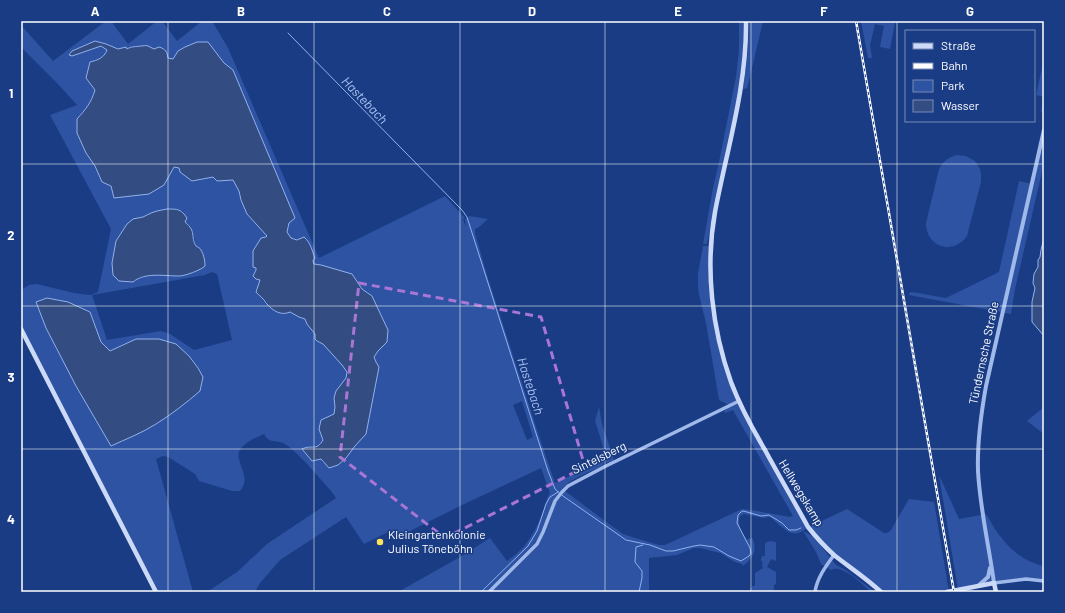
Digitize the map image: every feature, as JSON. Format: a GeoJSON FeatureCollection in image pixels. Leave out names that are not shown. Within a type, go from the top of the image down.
{"type":"FeatureCollection","features":[{"type":"Feature","properties":{"kind":"main road","name":"Hellwegskamp"},"geometry":{"type":"LineString","coordinates":[[746,21],[746,43],[741,82],[715,214],[711,246],[711,278],[714,313],[721,349],[731,382],[751,426],[808,527],[834,554],[871,582],[881,592]]}},
{"type":"Feature","properties":{"kind":"main road"},"geometry":{"type":"LineString","coordinates":[[21,329],[156,592]]}},
{"type":"Feature","properties":{"kind":"main road"},"geometry":{"type":"LineString","coordinates":[[947,592],[994,583],[996,592]]}},
{"type":"Feature","properties":{"kind":"street","name":"Tündernsche Straße"},"geometry":{"type":"LineString","coordinates":[[994,583],[980,497],[978,471],[981,419],[986,386],[1044,130]]}},
{"type":"Feature","properties":{"kind":"street","name":"Sintelsberg"},"geometry":{"type":"LineString","coordinates":[[489,592],[536,544],[543,532],[555,502],[568,486],[739,401]]}},
{"type":"Feature","properties":{"kind":"street"},"geometry":{"type":"LineString","coordinates":[[815,592],[820,576],[834,554]]}},
{"type":"Feature","properties":{"kind":"street"},"geometry":{"type":"LineString","coordinates":[[978,586],[988,577],[991,561]]}},
{"type":"Feature","properties":{"kind":"street"},"geometry":{"type":"LineString","coordinates":[[994,583],[1026,579],[1044,581]]}},
{"type":"Feature","properties":{"kind":"highlighted area"},"geometry":{"type":"Polygon","coordinates":[[[359,283],[541,317],[585,467],[445,538],[340,457],[359,283]]]}},
{"type":"Feature","properties":{"kind":"green space"},"geometry":{"type":"Polygon","coordinates":[[[106,21],[111,21],[128,44],[157,21],[162,21],[177,41],[202,21],[212,21],[228,48],[319,258],[445,196],[465,218],[463,219],[466,227],[465,219],[469,216],[488,219],[475,229],[475,233],[487,275],[555,483],[607,459],[595,421],[599,407],[602,424],[614,460],[608,463],[604,461],[603,466],[574,479],[561,490],[535,543],[487,592],[398,592],[490,538],[507,561],[520,551],[534,532],[550,493],[541,468],[394,539],[390,531],[364,544],[346,517],[280,560],[260,583],[255,592],[207,592],[237,572],[267,544],[336,498],[330,489],[294,451],[285,444],[269,440],[264,434],[247,443],[239,452],[245,479],[244,485],[240,491],[232,491],[199,481],[195,474],[168,457],[163,456],[156,459],[193,592],[156,592],[21,329],[21,290],[29,285],[37,284],[74,293],[90,295],[98,292],[111,229],[50,115],[77,105],[21,47],[21,25],[53,61],[106,21]],[[208,42],[178,51],[173,59],[145,46],[118,49],[106,44],[89,43],[69,54],[72,56],[101,46],[107,50],[100,58],[90,62],[86,78],[95,90],[88,106],[77,119],[86,153],[95,166],[102,182],[111,186],[172,171],[174,167],[179,168],[180,172],[192,181],[213,177],[217,181],[233,180],[239,191],[247,214],[267,236],[254,273],[260,280],[257,292],[266,304],[305,319],[316,335],[316,340],[323,344],[334,355],[344,367],[347,374],[346,379],[335,396],[334,414],[321,421],[323,436],[321,443],[316,447],[306,447],[321,459],[323,463],[346,458],[355,446],[376,362],[374,357],[387,342],[372,296],[362,289],[352,275],[314,264],[313,261],[315,258],[308,241],[291,238],[287,232],[289,223],[233,70],[224,63],[208,42]],[[167,209],[157,211],[143,217],[133,219],[127,224],[116,241],[112,263],[119,281],[133,282],[158,274],[180,276],[205,260],[201,250],[196,245],[190,226],[185,222],[183,211],[167,209]],[[212,272],[205,275],[92,295],[107,340],[161,331],[170,334],[194,350],[232,340],[217,274],[212,272]],[[47,298],[36,302],[46,328],[76,386],[111,445],[203,377],[189,356],[136,339],[110,351],[101,342],[89,311],[68,302],[47,298]],[[522,401],[513,405],[527,440],[533,437],[522,401]]]}},
{"type":"Feature","properties":{"kind":"green space"},"geometry":{"type":"Polygon","coordinates":[[[739,21],[746,21],[746,43],[734,122],[707,244],[703,244],[736,77],[739,50],[739,21]]]}},
{"type":"Feature","properties":{"kind":"green space"},"geometry":{"type":"Polygon","coordinates":[[[749,21],[763,21],[747,88],[743,89],[748,49],[749,21]]]}},
{"type":"Feature","properties":{"kind":"green space"},"geometry":{"type":"Polygon","coordinates":[[[861,21],[898,21],[895,22],[890,49],[880,47],[884,26],[875,24],[870,45],[872,58],[868,58],[861,21]]]}},
{"type":"Feature","properties":{"kind":"green space"},"geometry":{"type":"Polygon","coordinates":[[[1044,59],[1044,97],[1036,95],[1044,59]]]}},
{"type":"Feature","properties":{"kind":"green space"},"geometry":{"type":"Polygon","coordinates":[[[1044,97],[1044,112],[1041,112],[1044,97]]]}},
{"type":"Feature","properties":{"kind":"green space"},"geometry":{"type":"Polygon","coordinates":[[[1039,151],[1044,152],[1044,163],[1015,289],[1011,314],[909,295],[909,293],[912,292],[946,298],[999,272],[1019,181],[1032,184],[1039,151]]]}},
{"type":"Feature","properties":{"kind":"green space"},"geometry":{"type":"Polygon","coordinates":[[[957,155],[966,156],[975,161],[980,169],[981,182],[967,236],[955,246],[948,247],[935,243],[930,238],[926,223],[939,169],[946,160],[957,155]]]}},
{"type":"Feature","properties":{"kind":"green space"},"geometry":{"type":"Polygon","coordinates":[[[703,246],[711,246],[711,278],[721,349],[739,401],[808,527],[798,533],[793,533],[785,530],[770,517],[764,518],[744,514],[740,516],[740,525],[747,540],[749,538],[753,539],[755,548],[752,557],[743,566],[742,564],[735,562],[720,553],[700,548],[694,548],[677,555],[649,558],[649,592],[491,592],[533,550],[555,504],[565,491],[623,534],[659,545],[665,545],[742,509],[790,517],[793,516],[733,410],[725,413],[724,411],[734,404],[729,405],[719,400],[706,323],[699,295],[698,273],[703,246]]]}},
{"type":"Feature","properties":{"kind":"green space"},"geometry":{"type":"Polygon","coordinates":[[[1044,407],[1044,434],[1027,421],[1044,407]]]}},
{"type":"Feature","properties":{"kind":"green space"},"geometry":{"type":"Polygon","coordinates":[[[939,475],[959,519],[986,514],[1004,541],[1014,551],[1031,562],[1044,566],[1044,581],[1026,579],[958,590],[939,475]]]}},
{"type":"Feature","properties":{"kind":"green space"},"geometry":{"type":"Polygon","coordinates":[[[909,499],[934,502],[949,592],[882,592],[834,554],[809,527],[847,509],[884,533],[887,533],[891,530],[909,499]]]}},
{"type":"Feature","properties":{"kind":"green space"},"geometry":{"type":"Polygon","coordinates":[[[803,531],[814,537],[836,565],[846,570],[875,592],[871,592],[858,580],[846,572],[836,569],[831,570],[821,564],[816,552],[803,531]]]}},
{"type":"Feature","properties":{"kind":"green space"},"geometry":{"type":"Polygon","coordinates":[[[770,541],[776,542],[776,561],[771,559],[767,567],[776,572],[776,584],[774,585],[775,592],[752,592],[750,591],[750,588],[755,586],[755,573],[763,568],[761,558],[762,556],[765,556],[765,543],[770,541]]]}},
{"type":"Feature","properties":{"kind":"water"},"geometry":{"type":"Polygon","coordinates":[[[95,41],[118,49],[148,46],[154,49],[159,47],[166,51],[168,58],[173,59],[178,51],[185,47],[197,42],[208,42],[224,63],[233,70],[295,218],[289,223],[287,232],[291,238],[297,240],[304,237],[306,239],[310,244],[315,258],[313,261],[314,264],[352,274],[362,289],[372,296],[388,330],[387,342],[374,357],[379,367],[366,434],[346,458],[338,465],[329,468],[321,459],[312,461],[302,449],[316,447],[323,440],[319,429],[321,420],[334,414],[334,398],[336,391],[346,378],[347,372],[323,344],[315,339],[315,334],[305,319],[290,312],[280,313],[275,311],[266,304],[264,299],[256,292],[260,280],[253,276],[256,268],[253,267],[253,251],[261,238],[267,236],[247,214],[239,191],[233,180],[217,181],[213,177],[192,181],[180,172],[179,168],[174,167],[164,185],[149,194],[114,198],[111,186],[102,182],[77,133],[77,119],[88,106],[95,90],[86,78],[90,62],[100,58],[107,50],[101,46],[72,56],[69,55],[72,51],[95,41]]]}},
{"type":"Feature","properties":{"kind":"water"},"geometry":{"type":"Polygon","coordinates":[[[167,209],[179,210],[187,218],[185,222],[189,225],[192,231],[194,243],[202,252],[205,266],[197,271],[182,276],[155,275],[143,277],[133,282],[119,281],[113,275],[112,263],[116,241],[127,224],[133,219],[167,209]]]}},
{"type":"Feature","properties":{"kind":"water"},"geometry":{"type":"Polygon","coordinates":[[[1044,238],[1044,336],[1032,322],[1032,302],[1035,288],[1033,283],[1034,274],[1038,267],[1038,260],[1044,238]]]}},
{"type":"Feature","properties":{"kind":"water"},"geometry":{"type":"Polygon","coordinates":[[[47,298],[68,302],[90,312],[101,342],[110,351],[136,339],[159,339],[176,344],[189,356],[203,377],[200,391],[156,424],[111,446],[76,386],[46,328],[36,302],[47,298]]]}},
{"type":"Feature","properties":{"kind":"waterway","name":"Hastebach"},"geometry":{"type":"LineString","coordinates":[[288,33],[462,210],[467,217],[555,489],[626,540],[650,545],[666,551],[673,551],[700,545],[714,547],[741,561],[751,553],[750,548],[737,523],[738,515],[743,511],[761,516],[769,515],[782,523],[789,530],[801,528]]}},
{"type":"Feature","properties":{"kind":"waterway"},"geometry":{"type":"LineString","coordinates":[[481,592],[528,546],[537,531],[546,504],[550,497],[558,492]]}},
{"type":"Feature","properties":{"kind":"waterway"},"geometry":{"type":"LineString","coordinates":[[639,592],[642,571],[635,562],[636,547],[643,545]]}},
{"type":"Feature","properties":{"kind":"railway"},"geometry":{"type":"LineString","coordinates":[[856,21],[954,592]]}},
{"type":"Feature","properties":{"kind":"place","name":"Kleingartenkolonie Julius Töneböhn"},"geometry":{"type":"Point","coordinates":[380,542]}}]}
